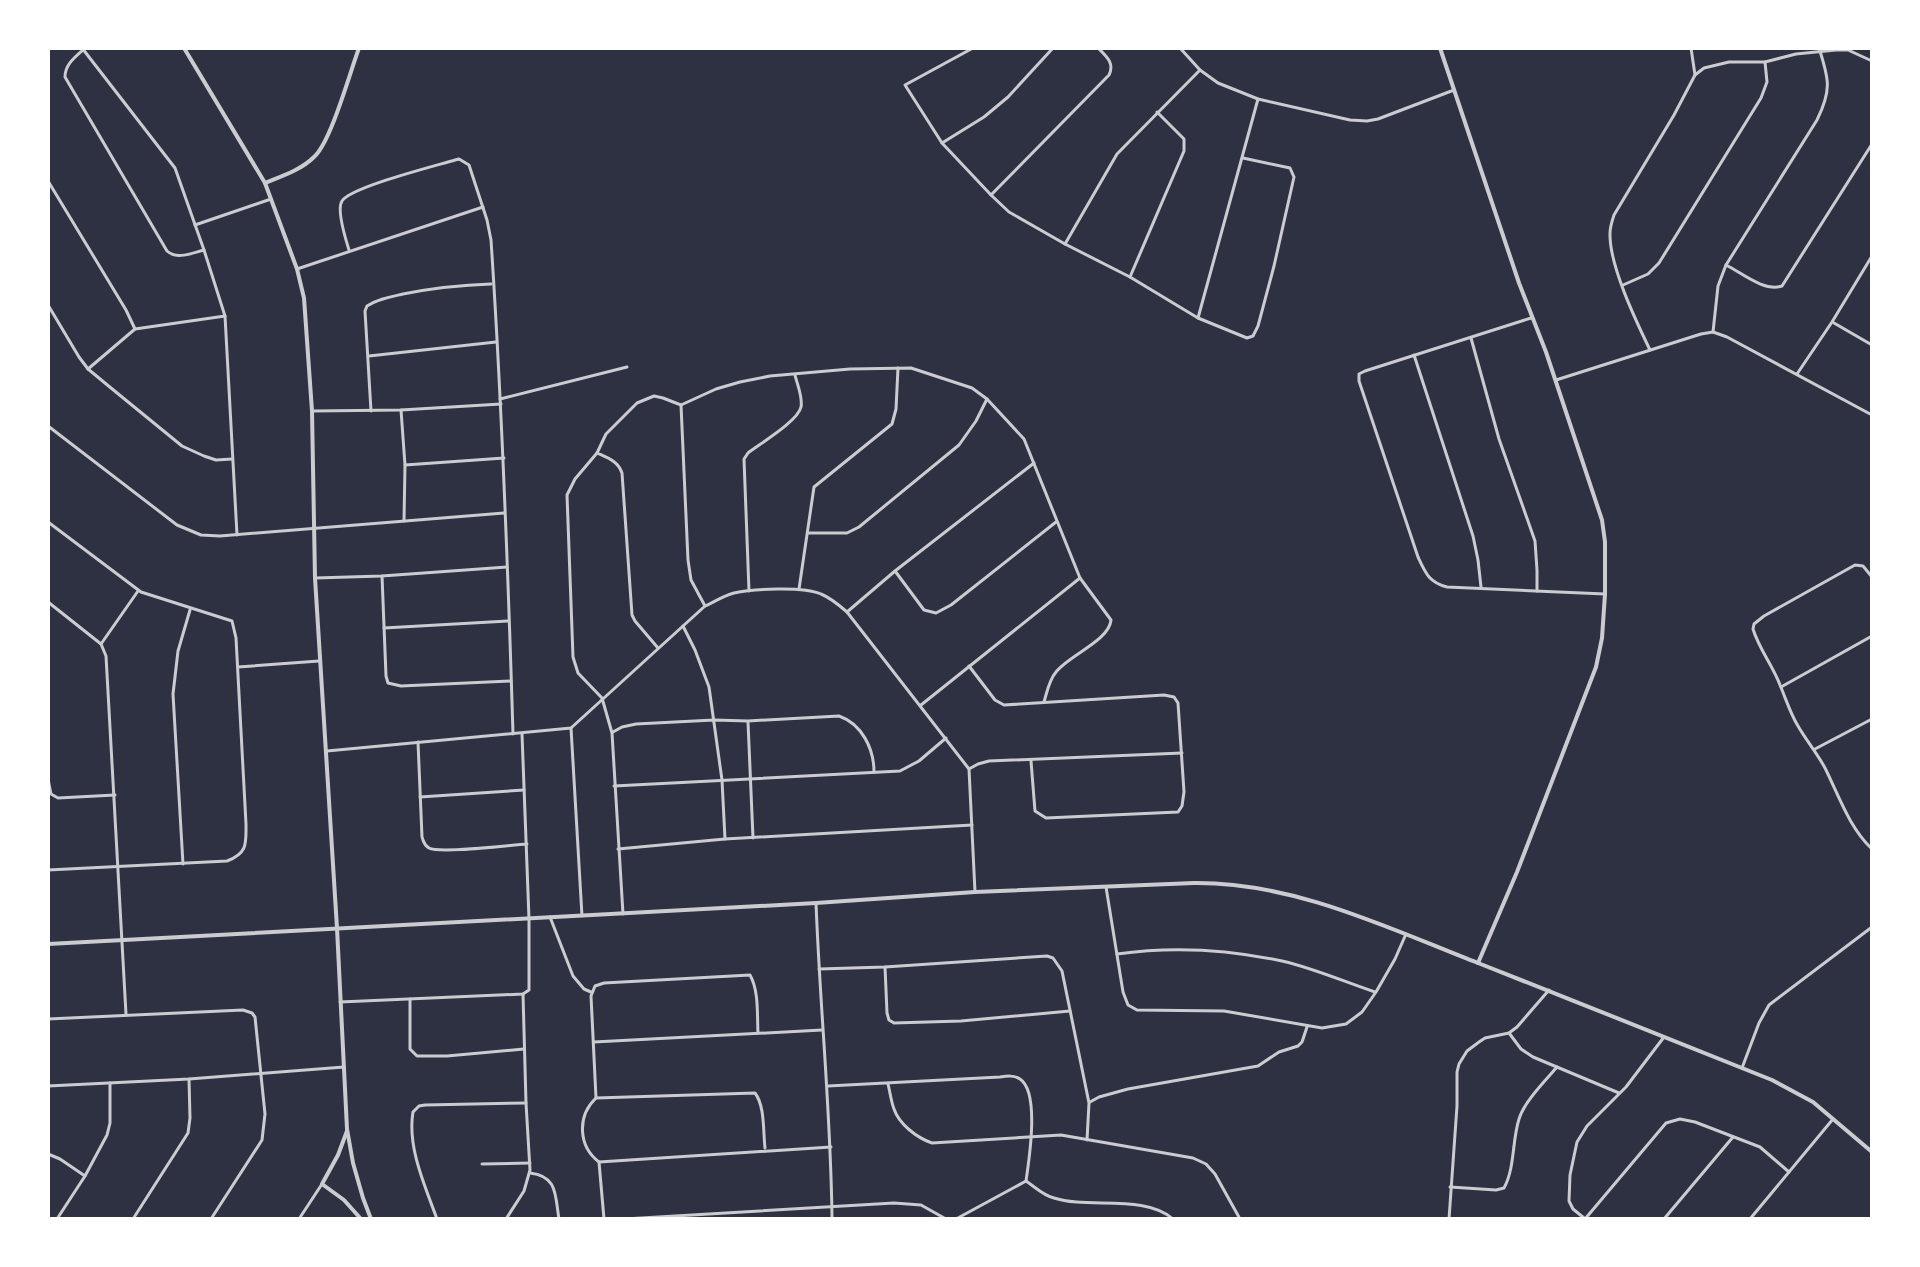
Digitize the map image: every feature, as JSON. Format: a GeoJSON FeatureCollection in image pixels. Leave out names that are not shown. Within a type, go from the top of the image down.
{"type":"FeatureCollection","features":[{"type":"Feature","properties":{"kind":"street"},"geometry":{"type":"LineString","coordinates":[[184,48],[265,183],[297,269],[304,298],[312,411],[319,661],[347,1129],[353,1163],[371,1219]]}},
{"type":"Feature","properties":{"kind":"street"},"geometry":{"type":"LineString","coordinates":[[265,183],[301,167],[321,150],[359,48]]}},
{"type":"Feature","properties":{"kind":"street"},"geometry":{"type":"LineString","coordinates":[[973,48],[905,85],[942,143],[991,195],[1009,212],[1065,244],[1130,277],[1198,318],[1247,338],[1253,336],[1258,326],[1294,177],[1290,168],[1283,165],[1243,158]]}},
{"type":"Feature","properties":{"kind":"street"},"geometry":{"type":"LineString","coordinates":[[942,143],[984,117],[1008,97],[1053,48]]}},
{"type":"Feature","properties":{"kind":"street"},"geometry":{"type":"LineString","coordinates":[[991,195],[1109,75],[1110,62],[1098,48]]}},
{"type":"Feature","properties":{"kind":"street"},"geometry":{"type":"LineString","coordinates":[[1180,48],[1200,70],[1218,83],[1258,99],[1359,122],[1378,119],[1454,90]]}},
{"type":"Feature","properties":{"kind":"street"},"geometry":{"type":"LineString","coordinates":[[1440,48],[1602,520],[1605,542],[1602,638],[1596,667],[1517,872],[1478,963]]}},
{"type":"Feature","properties":{"kind":"street"},"geometry":{"type":"LineString","coordinates":[[1691,48],[1695,75]]}},
{"type":"Feature","properties":{"kind":"street"},"geometry":{"type":"LineString","coordinates":[[204,250],[177,256],[167,251],[65,77],[68,65],[82,49],[175,168],[204,250],[225,316],[237,535]]}},
{"type":"Feature","properties":{"kind":"street"},"geometry":{"type":"LineString","coordinates":[[1650,350],[1632,313],[1609,237],[1614,215],[1695,75],[1715,64],[1765,62],[1820,50],[1848,50],[1872,61]]}},
{"type":"Feature","properties":{"kind":"street"},"geometry":{"type":"LineString","coordinates":[[1713,332],[1718,286],[1726,265],[1821,112],[1828,78],[1820,50]]}},
{"type":"Feature","properties":{"kind":"street"},"geometry":{"type":"LineString","coordinates":[[1623,285],[1648,274],[1659,263],[1761,98],[1767,82],[1765,62]]}},
{"type":"Feature","properties":{"kind":"street"},"geometry":{"type":"LineString","coordinates":[[1065,244],[1117,154],[1200,70]]}},
{"type":"Feature","properties":{"kind":"street"},"geometry":{"type":"LineString","coordinates":[[1198,318],[1258,99]]}},
{"type":"Feature","properties":{"kind":"street"},"geometry":{"type":"LineString","coordinates":[[1130,277],[1184,151],[1184,139],[1157,112]]}},
{"type":"Feature","properties":{"kind":"street"},"geometry":{"type":"LineString","coordinates":[[1726,265],[1765,286],[1782,286],[1872,144]]}},
{"type":"Feature","properties":{"kind":"street"},"geometry":{"type":"LineString","coordinates":[[349,250],[341,204],[352,194],[459,159],[469,165],[490,233],[504,458],[513,734]]}},
{"type":"Feature","properties":{"kind":"street"},"geometry":{"type":"LineString","coordinates":[[48,181],[135,329]]}},
{"type":"Feature","properties":{"kind":"street"},"geometry":{"type":"LineString","coordinates":[[195,225],[271,199]]}},
{"type":"Feature","properties":{"kind":"street"},"geometry":{"type":"LineString","coordinates":[[297,269],[483,207]]}},
{"type":"Feature","properties":{"kind":"street"},"geometry":{"type":"LineString","coordinates":[[1797,374],[1872,256]]}},
{"type":"Feature","properties":{"kind":"street"},"geometry":{"type":"LineString","coordinates":[[371,411],[365,311],[370,304],[440,287],[492,284]]}},
{"type":"Feature","properties":{"kind":"street"},"geometry":{"type":"LineString","coordinates":[[48,305],[88,369],[182,446],[216,460],[232,459]]}},
{"type":"Feature","properties":{"kind":"street"},"geometry":{"type":"LineString","coordinates":[[88,369],[135,329],[225,316]]}},
{"type":"Feature","properties":{"kind":"street"},"geometry":{"type":"LineString","coordinates":[[1534,317],[1365,371],[1359,374],[1359,381],[1424,570],[1434,582],[1447,587],[1605,594]]}},
{"type":"Feature","properties":{"kind":"street"},"geometry":{"type":"LineString","coordinates":[[1832,322],[1872,345]]}},
{"type":"Feature","properties":{"kind":"street"},"geometry":{"type":"LineString","coordinates":[[1554,380],[1713,332],[1872,415]]}},
{"type":"Feature","properties":{"kind":"street"},"geometry":{"type":"LineString","coordinates":[[1471,338],[1499,439],[1535,541],[1537,591]]}},
{"type":"Feature","properties":{"kind":"street"},"geometry":{"type":"LineString","coordinates":[[369,356],[496,342]]}},
{"type":"Feature","properties":{"kind":"street"},"geometry":{"type":"LineString","coordinates":[[1414,355],[1473,536],[1481,587]]}},
{"type":"Feature","properties":{"kind":"street"},"geometry":{"type":"LineString","coordinates":[[312,411],[401,410],[500,401],[627,367]]}},
{"type":"Feature","properties":{"kind":"street"},"geometry":{"type":"LineString","coordinates":[[799,589],[814,487],[892,424],[896,409],[898,367]]}},
{"type":"Feature","properties":{"kind":"street"},"geometry":{"type":"LineString","coordinates":[[623,914],[612,733],[602,698],[578,673],[574,664],[567,495],[575,479],[597,453],[606,434],[637,403],[654,396],[681,405],[716,389],[770,376],[898,367],[918,369],[972,388],[987,399],[1024,439],[1080,578],[1110,617],[1108,631],[1059,668],[1052,677],[1044,702]]}},
{"type":"Feature","properties":{"kind":"street"},"geometry":{"type":"LineString","coordinates":[[749,591],[744,459],[795,418],[801,409],[795,375]]}},
{"type":"Feature","properties":{"kind":"street"},"geometry":{"type":"LineString","coordinates":[[809,533],[847,533],[859,527],[959,445],[987,399]]}},
{"type":"Feature","properties":{"kind":"street"},"geometry":{"type":"LineString","coordinates":[[681,405],[688,560],[691,580],[705,606]]}},
{"type":"Feature","properties":{"kind":"street"},"geometry":{"type":"LineString","coordinates":[[401,410],[405,465],[404,521]]}},
{"type":"Feature","properties":{"kind":"street"},"geometry":{"type":"LineString","coordinates":[[48,426],[177,525],[201,535],[315,530],[504,513]]}},
{"type":"Feature","properties":{"kind":"street"},"geometry":{"type":"LineString","coordinates":[[597,453],[620,466],[632,615],[658,648]]}},
{"type":"Feature","properties":{"kind":"street"},"geometry":{"type":"LineString","coordinates":[[405,465],[504,458]]}},
{"type":"Feature","properties":{"kind":"street"},"geometry":{"type":"LineString","coordinates":[[847,612],[1034,463]]}},
{"type":"Feature","properties":{"kind":"street"},"geometry":{"type":"LineString","coordinates":[[48,522],[150,597],[232,621],[236,638],[246,824],[246,845],[240,854],[227,861],[48,870]]}},
{"type":"Feature","properties":{"kind":"street"},"geometry":{"type":"LineString","coordinates":[[895,571],[924,610],[936,613],[951,605],[1056,522]]}},
{"type":"Feature","properties":{"kind":"street"},"geometry":{"type":"LineString","coordinates":[[1872,577],[1863,566],[1855,565],[1764,616],[1754,624],[1753,632],[1797,724],[1824,766],[1861,838],[1872,849]]}},
{"type":"Feature","properties":{"kind":"street"},"geometry":{"type":"LineString","coordinates":[[315,578],[507,567]]}},
{"type":"Feature","properties":{"kind":"street"},"geometry":{"type":"LineString","coordinates":[[382,576],[386,681],[392,685],[511,681]]}},
{"type":"Feature","properties":{"kind":"street"},"geometry":{"type":"LineString","coordinates":[[921,705],[1080,578]]}},
{"type":"Feature","properties":{"kind":"street"},"geometry":{"type":"LineString","coordinates":[[326,751],[571,728],[705,606],[728,595],[749,591],[799,589],[822,595],[847,612],[969,769],[975,892]]}},
{"type":"Feature","properties":{"kind":"street"},"geometry":{"type":"LineString","coordinates":[[101,644],[138,590]]}},
{"type":"Feature","properties":{"kind":"street"},"geometry":{"type":"LineString","coordinates":[[48,602],[101,644],[106,656],[126,1014]]}},
{"type":"Feature","properties":{"kind":"street"},"geometry":{"type":"LineString","coordinates":[[183,864],[173,694],[178,651],[190,609]]}},
{"type":"Feature","properties":{"kind":"street"},"geometry":{"type":"LineString","coordinates":[[384,628],[508,621]]}},
{"type":"Feature","properties":{"kind":"street"},"geometry":{"type":"LineString","coordinates":[[683,626],[706,677],[722,780],[725,839]]}},
{"type":"Feature","properties":{"kind":"street"},"geometry":{"type":"LineString","coordinates":[[1781,687],[1872,636]]}},
{"type":"Feature","properties":{"kind":"street"},"geometry":{"type":"LineString","coordinates":[[238,667],[319,661]]}},
{"type":"Feature","properties":{"kind":"street"},"geometry":{"type":"LineString","coordinates":[[969,666],[1004,705],[1172,696],[1176,699],[1179,707],[1183,801],[1178,812],[1052,819],[1041,816],[1035,811],[1031,761]]}},
{"type":"Feature","properties":{"kind":"street"},"geometry":{"type":"LineString","coordinates":[[612,733],[636,724],[831,715],[844,717],[860,731],[874,758],[874,772]]}},
{"type":"Feature","properties":{"kind":"street"},"geometry":{"type":"LineString","coordinates":[[1814,750],[1872,719]]}},
{"type":"Feature","properties":{"kind":"street"},"geometry":{"type":"LineString","coordinates":[[748,721],[753,838]]}},
{"type":"Feature","properties":{"kind":"street"},"geometry":{"type":"LineString","coordinates":[[571,728],[582,916]]}},
{"type":"Feature","properties":{"kind":"street"},"geometry":{"type":"LineString","coordinates":[[340,1002],[523,994],[529,990],[522,734]]}},
{"type":"Feature","properties":{"kind":"street"},"geometry":{"type":"LineString","coordinates":[[614,786],[900,771],[946,738]]}},
{"type":"Feature","properties":{"kind":"street"},"geometry":{"type":"LineString","coordinates":[[418,742],[422,837],[425,845],[443,850],[527,844]]}},
{"type":"Feature","properties":{"kind":"street"},"geometry":{"type":"LineString","coordinates":[[969,769],[989,761],[1182,753]]}},
{"type":"Feature","properties":{"kind":"street"},"geometry":{"type":"LineString","coordinates":[[48,779],[51,794],[58,798],[115,795]]}},
{"type":"Feature","properties":{"kind":"street"},"geometry":{"type":"LineString","coordinates":[[420,797],[524,790]]}},
{"type":"Feature","properties":{"kind":"street"},"geometry":{"type":"LineString","coordinates":[[618,849],[725,839],[972,825]]}},
{"type":"Feature","properties":{"kind":"street"},"geometry":{"type":"LineString","coordinates":[[48,944],[975,892],[1208,883],[1299,898],[1406,934],[1742,1068],[1813,1102],[1872,1152]]}},
{"type":"Feature","properties":{"kind":"street"},"geometry":{"type":"LineString","coordinates":[[1106,887],[1123,992],[1131,1008],[1149,1012],[1224,1011],[1307,1027],[1331,1028],[1346,1024],[1362,1012],[1376,992],[1406,934]]}},
{"type":"Feature","properties":{"kind":"street"},"geometry":{"type":"LineString","coordinates":[[816,903],[828,1086],[832,1219]]}},
{"type":"Feature","properties":{"kind":"street"},"geometry":{"type":"LineString","coordinates":[[550,917],[573,976],[584,989],[592,992]]}},
{"type":"Feature","properties":{"kind":"street"},"geometry":{"type":"LineString","coordinates":[[1742,1068],[1769,1005],[1872,927]]}},
{"type":"Feature","properties":{"kind":"street"},"geometry":{"type":"LineString","coordinates":[[1117,954],[1160,949],[1208,950],[1283,962],[1376,992]]}},
{"type":"Feature","properties":{"kind":"street"},"geometry":{"type":"LineString","coordinates":[[819,969],[1050,956],[1062,971],[1089,1103],[1087,1140]]}},
{"type":"Feature","properties":{"kind":"street"},"geometry":{"type":"LineString","coordinates":[[885,967],[887,1013],[894,1023],[961,1021],[1070,1011]]}},
{"type":"Feature","properties":{"kind":"street"},"geometry":{"type":"LineString","coordinates":[[604,1219],[599,1162],[583,1138],[586,1110],[596,1098],[592,992],[595,986],[750,975],[756,997],[758,1033]]}},
{"type":"Feature","properties":{"kind":"street"},"geometry":{"type":"LineString","coordinates":[[1449,1219],[1459,1064],[1467,1051],[1485,1038],[1509,1033],[1549,990]]}},
{"type":"Feature","properties":{"kind":"street"},"geometry":{"type":"LineString","coordinates":[[506,1219],[524,1191],[530,1173],[523,994]]}},
{"type":"Feature","properties":{"kind":"street"},"geometry":{"type":"LineString","coordinates":[[410,999],[410,1049],[417,1056],[524,1049]]}},
{"type":"Feature","properties":{"kind":"street"},"geometry":{"type":"LineString","coordinates":[[48,1019],[243,1010],[252,1013],[256,1022],[265,1114],[262,1140],[211,1219]]}},
{"type":"Feature","properties":{"kind":"street"},"geometry":{"type":"LineString","coordinates":[[1089,1103],[1128,1089],[1258,1066],[1279,1052],[1298,1046],[1307,1027]]}},
{"type":"Feature","properties":{"kind":"street"},"geometry":{"type":"LineString","coordinates":[[594,1042],[822,1030]]}},
{"type":"Feature","properties":{"kind":"street"},"geometry":{"type":"LineString","coordinates":[[1509,1033],[1526,1053],[1619,1093]]}},
{"type":"Feature","properties":{"kind":"street"},"geometry":{"type":"LineString","coordinates":[[1664,1037],[1619,1093],[1587,1126],[1577,1142],[1570,1175],[1569,1201],[1578,1214],[1586,1219],[1666,1123],[1684,1119],[1760,1147],[1789,1172]]}},
{"type":"Feature","properties":{"kind":"street"},"geometry":{"type":"LineString","coordinates":[[48,1086],[345,1067]]}},
{"type":"Feature","properties":{"kind":"street"},"geometry":{"type":"LineString","coordinates":[[1450,1187],[1504,1188],[1509,1178],[1522,1111],[1557,1067]]}},
{"type":"Feature","properties":{"kind":"street"},"geometry":{"type":"LineString","coordinates":[[828,1086],[1017,1077],[1024,1083],[1030,1101],[1032,1137],[1026,1181]]}},
{"type":"Feature","properties":{"kind":"street"},"geometry":{"type":"LineString","coordinates":[[133,1219],[188,1133],[189,1079]]}},
{"type":"Feature","properties":{"kind":"street"},"geometry":{"type":"LineString","coordinates":[[57,1219],[85,1176],[109,1129],[110,1083]]}},
{"type":"Feature","properties":{"kind":"street"},"geometry":{"type":"LineString","coordinates":[[888,1084],[897,1116],[914,1134],[927,1141],[940,1143],[1061,1135],[1176,1154],[1200,1161],[1215,1174],[1240,1219]]}},
{"type":"Feature","properties":{"kind":"street"},"geometry":{"type":"LineString","coordinates":[[596,1098],[755,1093],[760,1103],[765,1150]]}},
{"type":"Feature","properties":{"kind":"street"},"geometry":{"type":"LineString","coordinates":[[437,1219],[416,1157],[413,1112],[425,1105],[526,1103]]}},
{"type":"Feature","properties":{"kind":"street"},"geometry":{"type":"LineString","coordinates":[[1750,1219],[1833,1119]]}},
{"type":"Feature","properties":{"kind":"street"},"geometry":{"type":"LineString","coordinates":[[299,1219],[338,1155],[347,1129]]}},
{"type":"Feature","properties":{"kind":"street"},"geometry":{"type":"LineString","coordinates":[[1664,1219],[1733,1137]]}},
{"type":"Feature","properties":{"kind":"street"},"geometry":{"type":"LineString","coordinates":[[599,1162],[831,1147]]}},
{"type":"Feature","properties":{"kind":"street"},"geometry":{"type":"LineString","coordinates":[[48,1154],[85,1176]]}},
{"type":"Feature","properties":{"kind":"street"},"geometry":{"type":"LineString","coordinates":[[482,1164],[530,1163]]}},
{"type":"Feature","properties":{"kind":"street"},"geometry":{"type":"LineString","coordinates":[[530,1173],[545,1176],[552,1183],[559,1219]]}},
{"type":"Feature","properties":{"kind":"street"},"geometry":{"type":"LineString","coordinates":[[956,1219],[1026,1181]]}},
{"type":"Feature","properties":{"kind":"street"},"geometry":{"type":"LineString","coordinates":[[1026,1181],[1051,1198],[1146,1207],[1163,1211],[1173,1219]]}},
{"type":"Feature","properties":{"kind":"street"},"geometry":{"type":"LineString","coordinates":[[322,1184],[344,1200],[361,1219]]}},
{"type":"Feature","properties":{"kind":"street"},"geometry":{"type":"LineString","coordinates":[[624,1219],[910,1203],[927,1207],[946,1219]]}}]}
